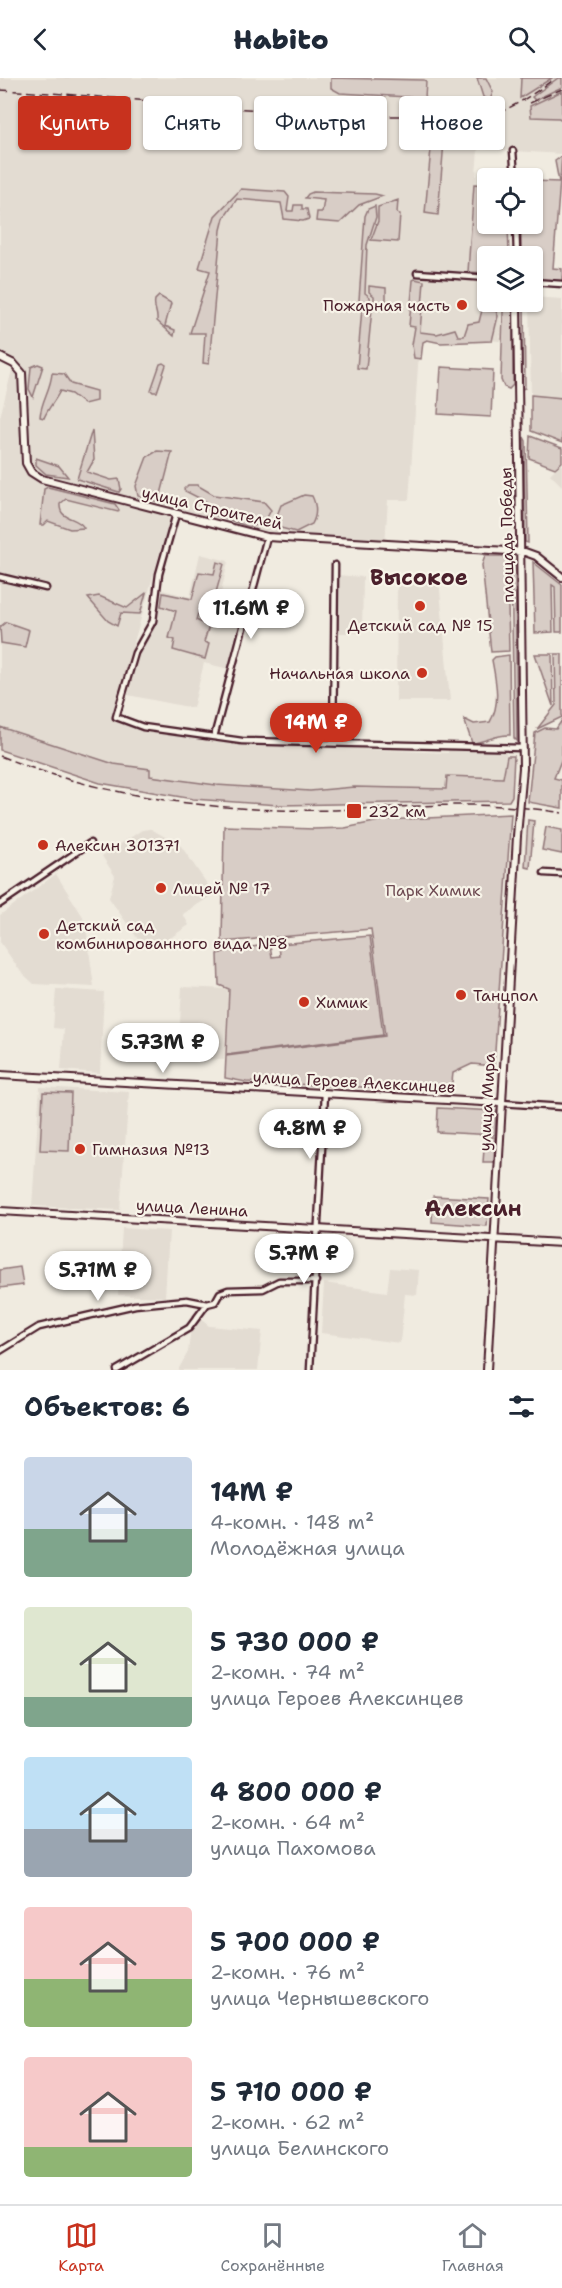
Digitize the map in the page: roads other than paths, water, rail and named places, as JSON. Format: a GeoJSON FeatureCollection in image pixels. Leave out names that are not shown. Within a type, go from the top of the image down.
{"type":"FeatureCollection","features":[{"type":"Feature","properties":{"kind":"street"},"geometry":{"type":"LineString","coordinates":[[513,152],[514,168]]}},
{"type":"Feature","properties":{"kind":"street"},"geometry":{"type":"LineString","coordinates":[[417,273],[477,277]]}},
{"type":"Feature","properties":{"kind":"street"},"geometry":{"type":"LineString","coordinates":[[543,283],[562,284]]}},
{"type":"Feature","properties":{"kind":"street","name":"площадь Победы"},"geometry":{"type":"LineString","coordinates":[[518,312],[523,768]]}},
{"type":"Feature","properties":{"kind":"street","name":"улица Строителей"},"geometry":{"type":"LineString","coordinates":[[0,357],[18,366],[24,380],[26,459],[31,472],[50,482],[267,537],[520,551]]}},
{"type":"Feature","properties":{"kind":"street"},"geometry":{"type":"LineString","coordinates":[[176,514],[159,574],[153,621],[135,653],[116,717],[143,727],[242,741],[523,748]]}},
{"type":"Feature","properties":{"kind":"street"},"geometry":{"type":"LineString","coordinates":[[214,737],[267,537]]}},
{"type":"Feature","properties":{"kind":"street"},"geometry":{"type":"LineString","coordinates":[[520,551],[536,555],[562,577]]}},
{"type":"Feature","properties":{"kind":"street"},"geometry":{"type":"LineString","coordinates":[[333,743],[335,565]]}},
{"type":"Feature","properties":{"kind":"street"},"geometry":{"type":"LineString","coordinates":[[0,577],[46,588]]}},
{"type":"Feature","properties":{"kind":"street","name":"улица Мира"},"geometry":{"type":"LineString","coordinates":[[487,1370],[500,1103],[523,768]]}},
{"type":"Feature","properties":{"kind":"street"},"geometry":{"type":"LineString","coordinates":[[0,904],[90,843]]}},
{"type":"Feature","properties":{"kind":"street"},"geometry":{"type":"LineString","coordinates":[[544,873],[562,874]]}},
{"type":"Feature","properties":{"kind":"street","name":"улица Героев Алексинцев"},"geometry":{"type":"LineString","coordinates":[[0,1075],[562,1107]]}},
{"type":"Feature","properties":{"kind":"street"},"geometry":{"type":"LineString","coordinates":[[310,1370],[326,1093]]}},
{"type":"Feature","properties":{"kind":"street","name":"улица Ленина"},"geometry":{"type":"LineString","coordinates":[[0,1211],[562,1243]]}},
{"type":"Feature","properties":{"kind":"street"},"geometry":{"type":"LineString","coordinates":[[0,1351],[39,1327],[135,1305],[187,1300],[207,1304],[215,1302],[220,1293],[228,1290],[263,1289],[279,1281],[316,1281]]}},
{"type":"Feature","properties":{"kind":"street"},"geometry":{"type":"LineString","coordinates":[[117,1370],[189,1328],[207,1304]]}},
{"type":"Feature","properties":{"kind":"railway"},"geometry":{"type":"LineString","coordinates":[[0,90],[249,109],[470,121],[510,107],[529,97],[555,78]]}},
{"type":"Feature","properties":{"kind":"railway"},"geometry":{"type":"LineString","coordinates":[[530,103],[562,89]]}},
{"type":"Feature","properties":{"kind":"railway"},"geometry":{"type":"LineString","coordinates":[[0,756],[80,783],[164,800],[207,805],[293,810],[477,805],[562,813]]}},
{"type":"Feature","properties":{"kind":"place","name":"Пожарная часть"},"geometry":{"type":"Point","coordinates":[462,305]}},
{"type":"Feature","properties":{"kind":"place","name":"Детский сад № 15"},"geometry":{"type":"Point","coordinates":[420,606]}},
{"type":"Feature","properties":{"kind":"place","name":"Начальная школа"},"geometry":{"type":"Point","coordinates":[422,673]}},
{"type":"Feature","properties":{"kind":"place","name":"232 км"},"geometry":{"type":"Point","coordinates":[354,811]}},
{"type":"Feature","properties":{"kind":"place","name":"Алексин 301371"},"geometry":{"type":"Point","coordinates":[43,845]}},
{"type":"Feature","properties":{"kind":"place","name":"Лицей № 17"},"geometry":{"type":"Point","coordinates":[161,888]}},
{"type":"Feature","properties":{"kind":"place","name":"Детский сад комбинированного вида №8"},"geometry":{"type":"Point","coordinates":[44,934]}},
{"type":"Feature","properties":{"kind":"place","name":"Танцпол"},"geometry":{"type":"Point","coordinates":[461,995]}},
{"type":"Feature","properties":{"kind":"place","name":"Химик"},"geometry":{"type":"Point","coordinates":[304,1002]}},
{"type":"Feature","properties":{"kind":"place","name":"Гимназия №13"},"geometry":{"type":"Point","coordinates":[80,1149]}},
{"type":"Feature","properties":{"kind":"district","name":"Высокое"},"geometry":{"type":"Point","coordinates":[419,577]}},
{"type":"Feature","properties":{"kind":"district","name":"Алексин"},"geometry":{"type":"Point","coordinates":[473,1208]}},
{"type":"Feature","properties":{"kind":"park label","name":"Парк Химик"},"geometry":{"type":"Point","coordinates":[433,890]}}]}
